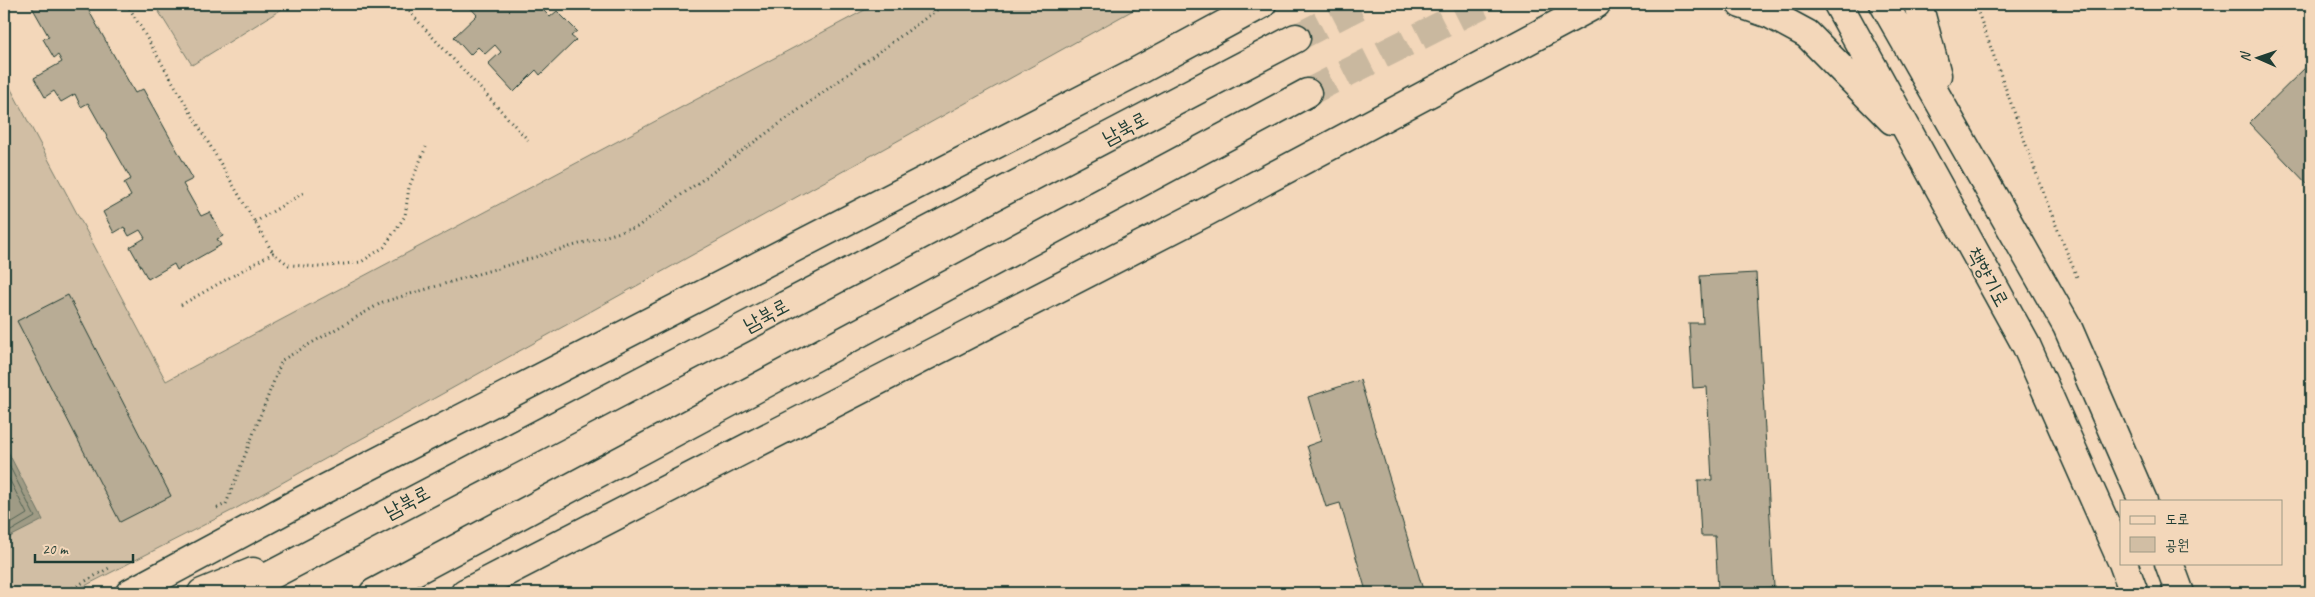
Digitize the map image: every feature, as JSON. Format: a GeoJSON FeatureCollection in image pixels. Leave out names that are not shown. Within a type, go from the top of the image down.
{"type":"FeatureCollection","features":[{"type":"Feature","properties":{"kind":"main road"},"geometry":{"type":"LineString","coordinates":[[130,593],[314,495],[1136,72],[1262,4]]}},
{"type":"Feature","properties":{"kind":"main road"},"geometry":{"type":"LineString","coordinates":[[1534,37],[1563,4]]}},
{"type":"Feature","properties":{"kind":"main road"},"geometry":{"type":"LineString","coordinates":[[465,593],[1186,222],[1596,4]]}},
{"type":"Feature","properties":{"kind":"main road"},"geometry":{"type":"LineString","coordinates":[[1741,4],[1770,14],[1807,34],[1914,143]]}},
{"type":"Feature","properties":{"kind":"main road","name":"책향기로"},"geometry":{"type":"LineString","coordinates":[[1838,4],[2026,344],[2120,557]]}},
{"type":"Feature","properties":{"kind":"main road"},"geometry":{"type":"LineString","coordinates":[[1884,4],[1947,111],[2067,326],[2143,500]]}},
{"type":"Feature","properties":{"kind":"main road"},"geometry":{"type":"LineString","coordinates":[[1918,4],[1947,111]]}},
{"type":"Feature","properties":{"kind":"main road","name":"남북로"},"geometry":{"type":"LineString","coordinates":[[237,593],[1296,38]]}},
{"type":"Feature","properties":{"kind":"main road"},"geometry":{"type":"LineString","coordinates":[[374,593],[1307,94]]}},
{"type":"Feature","properties":{"kind":"main road"},"geometry":{"type":"LineString","coordinates":[[202,593],[354,530]]}},
{"type":"Feature","properties":{"kind":"main road"},"geometry":{"type":"LineString","coordinates":[[393,593],[452,551]]}},
{"type":"Feature","properties":{"kind":"main road"},"geometry":{"type":"LineString","coordinates":[[2123,564],[2134,593]]}},
{"type":"Feature","properties":{"kind":"main road"},"geometry":{"type":"LineString","coordinates":[[2169,564],[2180,593]]}},
{"type":"Feature","properties":{"kind":"path"},"geometry":{"type":"LineString","coordinates":[[126,4],[273,253],[289,265],[320,267],[362,262],[384,247],[405,216],[408,187],[426,147]]}},
{"type":"Feature","properties":{"kind":"path"},"geometry":{"type":"LineString","coordinates":[[402,4],[528,140]]}},
{"type":"Feature","properties":{"kind":"path"},"geometry":{"type":"LineString","coordinates":[[209,513],[226,504],[282,360],[383,302],[637,227],[945,4]]}},
{"type":"Feature","properties":{"kind":"path"},"geometry":{"type":"LineString","coordinates":[[1975,4],[2049,208],[2079,282]]}},
{"type":"Feature","properties":{"kind":"path"},"geometry":{"type":"LineString","coordinates":[[255,222],[305,192]]}},
{"type":"Feature","properties":{"kind":"path"},"geometry":{"type":"LineString","coordinates":[[181,305],[273,253]]}},
{"type":"Feature","properties":{"kind":"path"},"geometry":{"type":"LineString","coordinates":[[64,593],[115,565]]}},
{"type":"Feature","properties":{"kind":"green space"},"geometry":{"type":"Polygon","coordinates":[[[154,4],[290,4],[192,65],[154,4]]]}},
{"type":"Feature","properties":{"kind":"green space"},"geometry":{"type":"Polygon","coordinates":[[[876,4],[1144,4],[235,509],[71,593],[4,593],[4,76],[166,381],[876,4]]]}},
{"type":"Feature","properties":{"kind":"water"},"geometry":{"type":"Polygon","coordinates":[[[4,444],[43,520],[4,540],[4,444]]]}},
{"type":"Feature","properties":{"kind":"building"},"geometry":{"type":"Polygon","coordinates":[[[37,4],[85,4],[135,93],[143,89],[193,179],[183,184],[201,216],[210,212],[223,236],[217,239],[221,245],[177,270],[174,264],[148,279],[130,247],[145,238],[140,230],[129,236],[124,227],[114,233],[103,212],[131,196],[124,183],[131,179],[88,103],[81,107],[75,94],[61,102],[54,91],[45,97],[34,78],[62,62],[58,55],[54,58],[43,39],[49,37],[32,7],[37,4]]]}},
{"type":"Feature","properties":{"kind":"building"},"geometry":{"type":"Polygon","coordinates":[[[467,4],[537,4],[550,17],[557,11],[577,31],[571,36],[576,40],[540,75],[536,70],[514,92],[488,64],[501,52],[495,45],[485,54],[478,47],[470,55],[454,37],[477,15],[467,4]]]}},
{"type":"Feature","properties":{"kind":"building"},"geometry":{"type":"Polygon","coordinates":[[[2311,62],[2311,188],[2249,123],[2311,62]]]}},
{"type":"Feature","properties":{"kind":"building"},"geometry":{"type":"Polygon","coordinates":[[[1756,273],[1774,587],[1718,590],[1715,536],[1701,536],[1698,480],[1712,480],[1707,387],[1693,388],[1689,323],[1703,323],[1700,276],[1756,273]]]}},
{"type":"Feature","properties":{"kind":"building"},"geometry":{"type":"Polygon","coordinates":[[[68,295],[171,496],[120,522],[17,321],[68,295]]]}},
{"type":"Feature","properties":{"kind":"building"},"geometry":{"type":"Polygon","coordinates":[[[1360,380],[1424,593],[1360,593],[1366,591],[1340,503],[1326,507],[1307,446],[1321,441],[1308,397],[1360,380]]]}},
{"type":"Feature","properties":{"kind":"tunnel"},"geometry":{"type":"LineString","coordinates":[[1296,38],[1362,4]]}},
{"type":"Feature","properties":{"kind":"tunnel"},"geometry":{"type":"LineString","coordinates":[[1307,93],[1483,4]]}}]}
